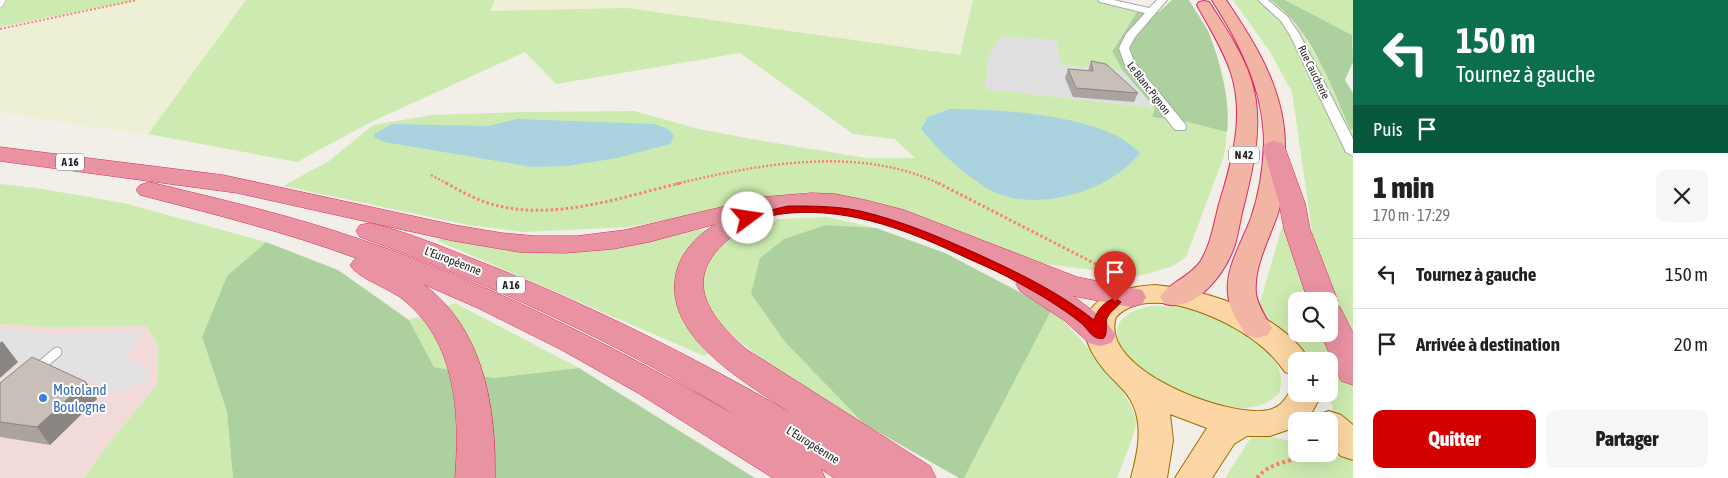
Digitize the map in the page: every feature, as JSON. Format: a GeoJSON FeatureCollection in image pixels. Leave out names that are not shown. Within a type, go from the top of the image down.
{"type":"FeatureCollection","features":[{"type":"Feature","properties":{"kind":"highway","name":"N 42"},"geometry":{"type":"LineString","coordinates":[[1210,0],[1244,37],[1258,66],[1270,105],[1274,148],[1272,176],[1266,210],[1242,284],[1243,301],[1257,328]]}},
{"type":"Feature","properties":{"kind":"highway","name":"N 42"},"geometry":{"type":"LineString","coordinates":[[1175,297],[1203,276],[1218,256],[1236,192],[1245,150],[1247,108],[1243,82],[1210,0]]}},
{"type":"Feature","properties":{"kind":"highway"},"geometry":{"type":"LineString","coordinates":[[1274,148],[1292,203],[1296,229],[1320,292]]}},
{"type":"Feature","properties":{"kind":"highway","name":"L'Européenne"},"geometry":{"type":"LineString","coordinates":[[0,154],[137,180],[311,231],[385,257],[464,289],[533,321],[617,364],[705,415],[805,478]]}},
{"type":"Feature","properties":{"kind":"highway","name":"L'Européenne"},"geometry":{"type":"LineString","coordinates":[[0,167],[209,186],[301,209],[396,239],[471,267],[560,307],[662,358],[750,407],[866,478]]}},
{"type":"Feature","properties":{"kind":"highway"},"geometry":{"type":"LineString","coordinates":[[137,180],[238,185],[459,234],[524,244],[566,245],[609,241],[650,233],[756,206],[792,200],[832,202],[874,210],[912,221],[1024,269],[1066,284],[1131,297]]}},
{"type":"Feature","properties":{"kind":"highway"},"geometry":{"type":"LineString","coordinates":[[137,180],[196,208],[274,230],[319,246],[382,274],[416,295],[433,310],[447,328],[466,368],[476,417],[475,478]]}},
{"type":"Feature","properties":{"kind":"highway"},"geometry":{"type":"LineString","coordinates":[[916,478],[740,361],[708,333],[692,308],[688,292],[691,267],[699,252],[711,239],[740,221],[776,211],[822,209],[871,217],[939,240],[1020,278],[1072,309],[1091,324],[1100,335]]}},
{"type":"Feature","properties":{"kind":"highway"},"geometry":{"type":"LineString","coordinates":[[1338,336],[1353,372]]}},
{"type":"Feature","properties":{"kind":"main road"},"geometry":{"type":"LineString","coordinates":[[1267,425],[1208,417],[1185,409],[1154,394],[1136,382],[1111,358],[1100,335],[1100,320],[1104,312],[1115,302],[1131,297],[1151,295],[1175,297],[1217,308],[1257,328],[1278,344],[1288,355]]}},
{"type":"Feature","properties":{"kind":"main road"},"geometry":{"type":"LineString","coordinates":[[1136,382],[1151,404],[1157,427],[1149,478]]}},
{"type":"Feature","properties":{"kind":"main road"},"geometry":{"type":"LineString","coordinates":[[1193,478],[1218,438],[1226,431],[1267,425],[1293,414],[1302,406],[1303,402]]}},
{"type":"Feature","properties":{"kind":"main road"},"geometry":{"type":"LineString","coordinates":[[1311,402],[1319,412]]}},
{"type":"Feature","properties":{"kind":"main road"},"geometry":{"type":"LineString","coordinates":[[1338,432],[1353,446]]}},
{"type":"Feature","properties":{"kind":"main road"},"geometry":{"type":"LineString","coordinates":[[1338,447],[1353,454]]}},
{"type":"Feature","properties":{"kind":"street"},"geometry":{"type":"LineString","coordinates":[[1103,0],[1153,12]]}},
{"type":"Feature","properties":{"kind":"street","name":"Le Blanc Pignon"},"geometry":{"type":"LineString","coordinates":[[1162,0],[1130,36],[1124,48],[1125,54],[1137,74],[1180,127]]}},
{"type":"Feature","properties":{"kind":"street","name":"Rue Caucherie"},"geometry":{"type":"LineString","coordinates":[[1263,0],[1285,19],[1295,35],[1353,152]]}},
{"type":"Feature","properties":{"kind":"lane"},"geometry":{"type":"LineString","coordinates":[[0,5],[3,0]]}},
{"type":"Feature","properties":{"kind":"lane"},"geometry":{"type":"LineString","coordinates":[[28,376],[57,352]]}},
{"type":"Feature","properties":{"kind":"path"},"geometry":{"type":"LineString","coordinates":[[0,29],[137,0]]}},
{"type":"Feature","properties":{"kind":"path"},"geometry":{"type":"LineString","coordinates":[[1257,478],[1260,473],[1272,464],[1288,462]]}},
{"type":"Feature","properties":{"kind":"shaded area"},"geometry":{"type":"Polygon","coordinates":[[[1001,36],[1056,40],[1061,65],[1123,71],[1155,108],[985,89],[989,55],[1001,36]]]}},
{"type":"Feature","properties":{"kind":"shaded area"},"geometry":{"type":"Polygon","coordinates":[[[0,324],[43,327],[146,326],[158,346],[157,385],[113,438],[84,478],[0,478],[0,324]]]}},
{"type":"Feature","properties":{"kind":"shaded area"},"geometry":{"type":"Polygon","coordinates":[[[0,328],[53,335],[143,332],[124,356],[148,369],[151,378],[115,393],[50,363],[0,406],[0,380],[23,361],[0,357],[0,328]]]}},
{"type":"Feature","properties":{"kind":"green space"},"geometry":{"type":"Polygon","coordinates":[[[0,0],[137,0],[0,27],[0,0]]]}},
{"type":"Feature","properties":{"kind":"green space"},"geometry":{"type":"Polygon","coordinates":[[[137,0],[246,0],[148,134],[130,133],[0,112],[0,32],[137,0]]]}},
{"type":"Feature","properties":{"kind":"green space"},"geometry":{"type":"Polygon","coordinates":[[[246,0],[495,0],[490,11],[627,8],[960,55],[973,0],[1096,0],[1137,12],[1112,50],[1123,71],[1061,65],[1056,40],[1001,36],[989,55],[985,89],[1155,108],[1153,117],[1187,122],[1227,132],[1224,156],[1186,257],[1173,266],[1140,276],[1038,263],[917,215],[861,199],[805,192],[629,227],[525,232],[468,225],[283,186],[329,161],[373,125],[432,115],[634,111],[699,129],[752,139],[866,158],[915,158],[895,139],[853,134],[740,53],[556,84],[525,52],[371,122],[297,162],[148,134],[246,0]]]}},
{"type":"Feature","properties":{"kind":"green space"},"geometry":{"type":"Polygon","coordinates":[[[495,0],[973,0],[960,55],[627,8],[490,11],[495,0]]]}},
{"type":"Feature","properties":{"kind":"green space"},"geometry":{"type":"Polygon","coordinates":[[[1172,0],[1189,0],[1209,33],[1224,82],[1228,120],[1227,132],[1187,122],[1152,117],[1155,108],[1123,71],[1112,51],[1137,12],[1159,12],[1172,0]]]}},
{"type":"Feature","properties":{"kind":"green space"},"geometry":{"type":"Polygon","coordinates":[[[1233,0],[1271,0],[1280,7],[1301,32],[1321,64],[1350,128],[1353,129],[1353,478],[1225,478],[1254,433],[1288,440],[1288,462],[1338,462],[1338,412],[1331,412],[1333,408],[1331,402],[1338,402],[1338,352],[1300,352],[1289,342],[1338,342],[1338,292],[1288,292],[1288,341],[1270,324],[1259,306],[1282,227],[1312,232],[1292,92],[1270,52],[1233,0]]]}},
{"type":"Feature","properties":{"kind":"green space"},"geometry":{"type":"Polygon","coordinates":[[[1271,0],[1285,0],[1352,35],[1353,62],[1345,80],[1353,93],[1353,129],[1350,129],[1327,76],[1309,42],[1298,27],[1271,0]]]}},
{"type":"Feature","properties":{"kind":"green space"},"geometry":{"type":"Polygon","coordinates":[[[1285,0],[1353,0],[1353,43],[1352,35],[1285,0]]]}},
{"type":"Feature","properties":{"kind":"green space"},"geometry":{"type":"Polygon","coordinates":[[[0,184],[124,203],[266,242],[227,276],[202,337],[227,412],[233,478],[84,478],[113,438],[157,385],[158,346],[146,326],[43,327],[0,324],[0,184]]]}},
{"type":"Feature","properties":{"kind":"green space"},"geometry":{"type":"Polygon","coordinates":[[[827,217],[876,228],[826,225],[751,294],[785,342],[864,424],[792,382],[734,337],[704,356],[438,241],[441,237],[654,239],[700,229],[734,237],[779,219],[827,217]]]}},
{"type":"Feature","properties":{"kind":"green space"},"geometry":{"type":"Polygon","coordinates":[[[826,225],[876,228],[945,253],[1052,309],[964,478],[959,478],[864,424],[785,342],[751,294],[760,258],[784,239],[826,225]]]}},
{"type":"Feature","properties":{"kind":"green space"},"geometry":{"type":"Polygon","coordinates":[[[266,242],[338,270],[409,320],[434,367],[494,378],[579,368],[755,478],[233,478],[227,412],[202,337],[227,276],[266,242]]]}},
{"type":"Feature","properties":{"kind":"green space"},"geometry":{"type":"Polygon","coordinates":[[[455,303],[579,368],[494,378],[434,367],[409,320],[455,303]]]}},
{"type":"Feature","properties":{"kind":"green space"},"geometry":{"type":"Polygon","coordinates":[[[1154,306],[1183,308],[1205,314],[1221,320],[1253,339],[1266,350],[1276,363],[1281,378],[1279,393],[1264,404],[1245,408],[1223,407],[1200,401],[1158,381],[1128,357],[1121,347],[1118,337],[1120,322],[1126,316],[1133,311],[1154,306]]]}},
{"type":"Feature","properties":{"kind":"green space"},"geometry":{"type":"Polygon","coordinates":[[[1052,309],[1102,364],[1126,397],[1133,411],[1136,423],[1117,478],[964,478],[1052,309]]]}},
{"type":"Feature","properties":{"kind":"water"},"geometry":{"type":"Polygon","coordinates":[[[950,109],[1034,114],[1077,122],[1118,137],[1140,153],[1127,167],[1110,179],[1070,195],[1028,200],[1008,197],[981,185],[962,171],[935,146],[921,129],[928,117],[950,109]]]}},
{"type":"Feature","properties":{"kind":"water"},"geometry":{"type":"Polygon","coordinates":[[[517,119],[655,124],[668,129],[674,136],[670,144],[617,158],[568,166],[532,167],[384,142],[375,138],[374,134],[392,124],[488,126],[517,119]]]}},
{"type":"Feature","properties":{"kind":"building"},"geometry":{"type":"Polygon","coordinates":[[[1091,61],[1106,64],[1138,93],[1076,88],[1068,69],[1093,71],[1091,61]]]}},
{"type":"Feature","properties":{"kind":"building"},"geometry":{"type":"Polygon","coordinates":[[[32,357],[86,382],[37,427],[0,422],[0,383],[32,357]]]}},
{"type":"Feature","properties":{"kind":"place","name":"Motoland Boulogne"},"geometry":{"type":"Point","coordinates":[43,398]}},
{"type":"Feature","properties":{"kind":"route"},"geometry":{"type":"LineString","coordinates":[[748,218],[788,210],[822,209],[859,214],[900,225],[939,240],[1020,278],[1072,309],[1091,324],[1100,335],[1100,320],[1107,308],[1115,302]]}}]}
